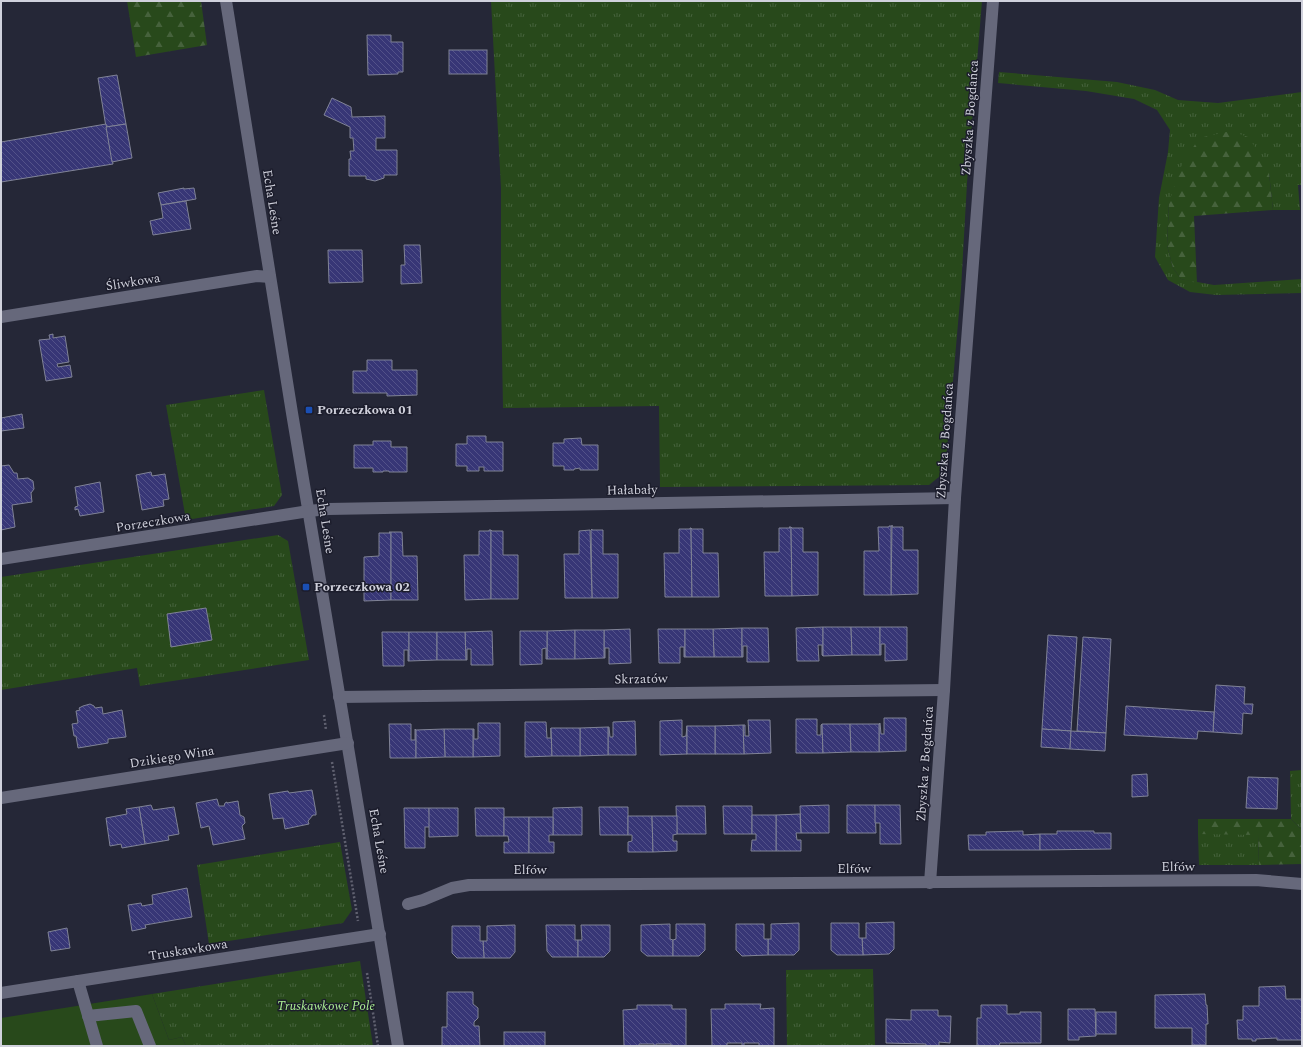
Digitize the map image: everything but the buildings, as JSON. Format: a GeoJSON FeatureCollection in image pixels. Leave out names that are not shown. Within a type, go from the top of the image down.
{"type":"FeatureCollection","features":[{"type":"Feature","properties":{"kind":"street","name":"Echa Leśne"},"geometry":{"type":"LineString","coordinates":[[226,1],[339,697],[348,743],[398,1046]]}},
{"type":"Feature","properties":{"kind":"street","name":"Zbyszka z Bogdańca"},"geometry":{"type":"LineString","coordinates":[[930,883],[944,690],[955,498],[993,1]]}},
{"type":"Feature","properties":{"kind":"street","name":"Śliwkowa"},"geometry":{"type":"LineString","coordinates":[[1,317],[257,276],[270,277]]}},
{"type":"Feature","properties":{"kind":"street","name":"Hałabały"},"geometry":{"type":"LineString","coordinates":[[309,511],[328,509],[955,498]]}},
{"type":"Feature","properties":{"kind":"street","name":"Porzeczkowa"},"geometry":{"type":"LineString","coordinates":[[1,559],[309,511]]}},
{"type":"Feature","properties":{"kind":"street","name":"Skrzatów"},"geometry":{"type":"LineString","coordinates":[[339,697],[944,690]]}},
{"type":"Feature","properties":{"kind":"street","name":"Dzikiego Wina"},"geometry":{"type":"LineString","coordinates":[[1,798],[348,743]]}},
{"type":"Feature","properties":{"kind":"street","name":"Elfów"},"geometry":{"type":"LineString","coordinates":[[408,904],[423,900],[452,888],[469,885],[1256,880],[1302,884]]}},
{"type":"Feature","properties":{"kind":"street","name":"Truskawkowa"},"geometry":{"type":"LineString","coordinates":[[1,993],[380,934]]}},
{"type":"Feature","properties":{"kind":"street"},"geometry":{"type":"LineString","coordinates":[[78,981],[97,1046]]}},
{"type":"Feature","properties":{"kind":"street"},"geometry":{"type":"LineString","coordinates":[[88,1016],[136,1011],[150,1046]]}},
{"type":"Feature","properties":{"kind":"green space"},"geometry":{"type":"Polygon","coordinates":[[[127,1],[201,1],[207,45],[136,57],[127,1]]]}},
{"type":"Feature","properties":{"kind":"green space"},"geometry":{"type":"Polygon","coordinates":[[[491,1],[982,1],[967,183],[961,289],[945,472],[929,485],[660,487],[659,406],[503,408],[501,188],[491,1]]]}},
{"type":"Feature","properties":{"kind":"green space"},"geometry":{"type":"Polygon","coordinates":[[[999,72],[1117,82],[1155,90],[1178,100],[1218,103],[1302,92],[1302,185],[1298,185],[1300,210],[1273,210],[1269,173],[1169,203],[1167,245],[1173,268],[1181,279],[1214,285],[1302,279],[1302,293],[1216,295],[1190,292],[1168,280],[1155,257],[1159,198],[1168,152],[1170,130],[1157,110],[1134,99],[1086,91],[998,83],[999,72]]]}},
{"type":"Feature","properties":{"kind":"green space"},"geometry":{"type":"Polygon","coordinates":[[[1231,131],[1248,137],[1264,160],[1269,173],[1273,210],[1194,216],[1197,283],[1181,279],[1173,268],[1167,245],[1169,203],[1179,170],[1199,138],[1231,131]]]}},
{"type":"Feature","properties":{"kind":"green space"},"geometry":{"type":"Polygon","coordinates":[[[264,390],[282,495],[274,506],[186,520],[166,405],[264,390]]]}},
{"type":"Feature","properties":{"kind":"green space"},"geometry":{"type":"Polygon","coordinates":[[[278,535],[288,541],[309,660],[140,686],[137,668],[1,690],[1,577],[278,535]]]}},
{"type":"Feature","properties":{"kind":"green space"},"geometry":{"type":"Polygon","coordinates":[[[1302,770],[1302,830],[1291,819],[1290,771],[1302,770]]]}},
{"type":"Feature","properties":{"kind":"green space"},"geometry":{"type":"Polygon","coordinates":[[[1198,819],[1291,819],[1302,830],[1302,864],[1259,865],[1258,835],[1198,834],[1198,819]]]}},
{"type":"Feature","properties":{"kind":"green space"},"geometry":{"type":"Polygon","coordinates":[[[1198,834],[1258,834],[1259,865],[1199,865],[1198,834]]]}},
{"type":"Feature","properties":{"kind":"green space"},"geometry":{"type":"Polygon","coordinates":[[[340,842],[352,910],[343,923],[209,944],[197,865],[340,842]]]}},
{"type":"Feature","properties":{"kind":"green space","name":"Truskawkowe Pole"},"geometry":{"type":"Polygon","coordinates":[[[360,961],[373,1046],[186,1046],[182,1037],[169,1040],[152,994],[360,961]]]}},
{"type":"Feature","properties":{"kind":"green space"},"geometry":{"type":"Polygon","coordinates":[[[873,969],[875,1046],[787,1046],[786,970],[873,969]]]}},
{"type":"Feature","properties":{"kind":"green space"},"geometry":{"type":"Polygon","coordinates":[[[152,994],[169,1040],[182,1037],[186,1046],[1,1046],[1,1018],[152,994]]]}},
{"type":"Feature","properties":{"kind":"place","name":"Porzeczkowa 01"},"geometry":{"type":"Point","coordinates":[309,410]}},
{"type":"Feature","properties":{"kind":"place","name":"Porzeczkowa 02"},"geometry":{"type":"Point","coordinates":[306,587]}}]}
